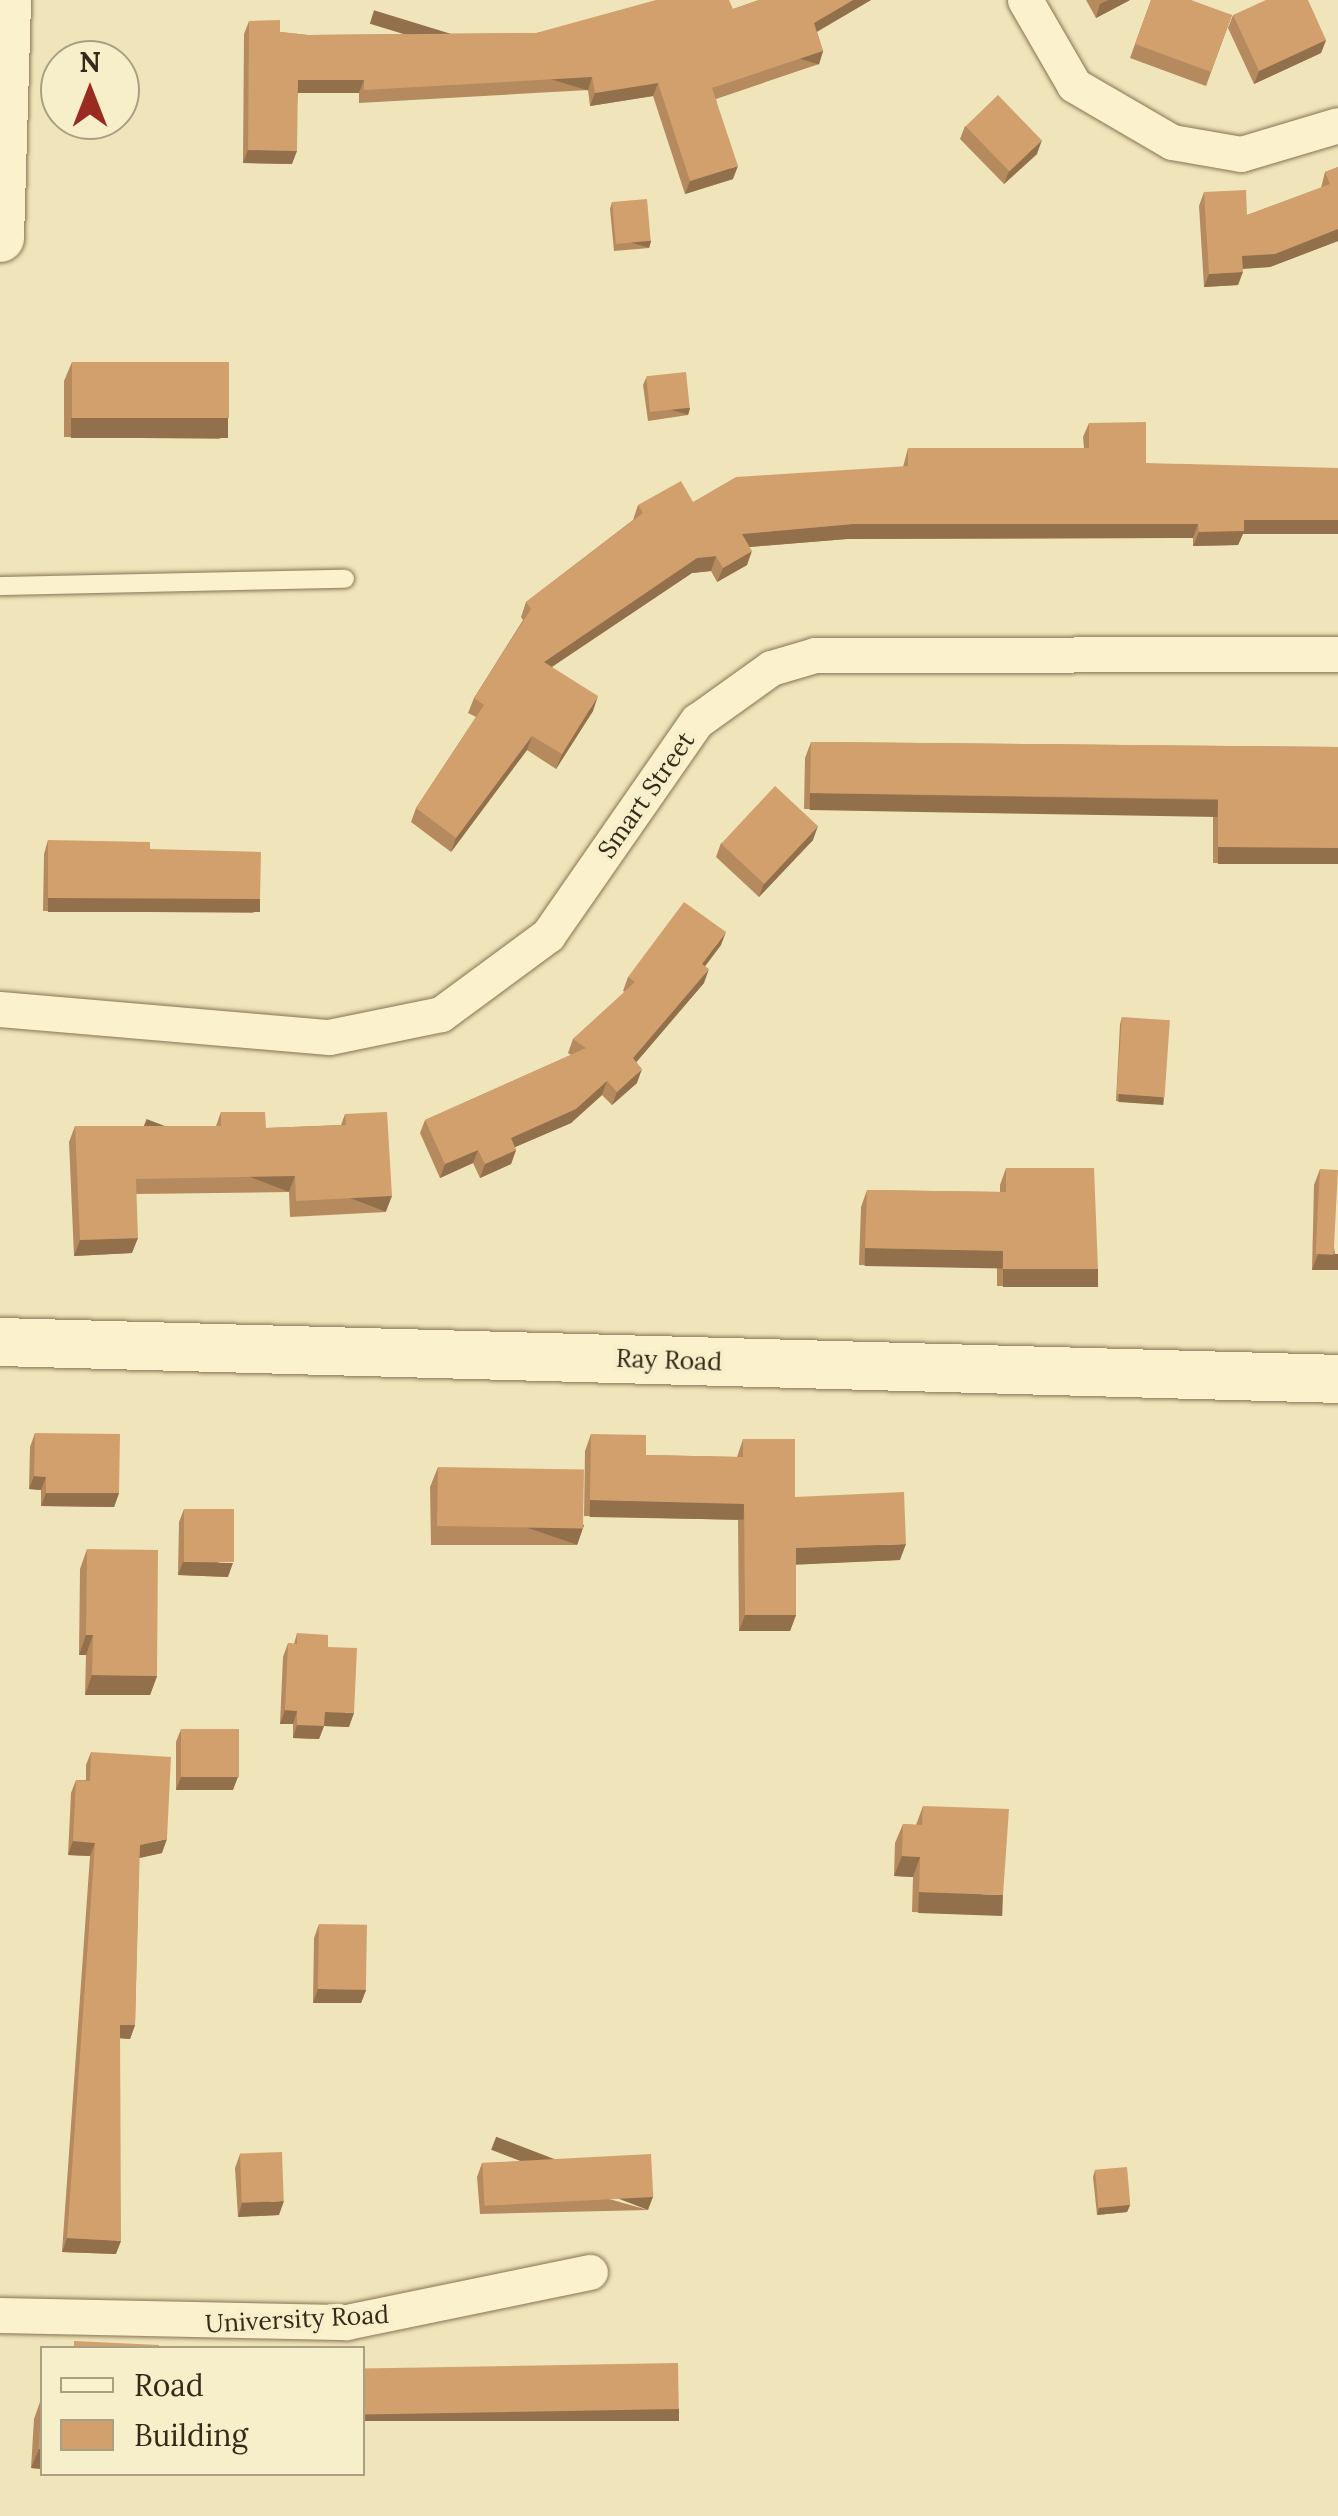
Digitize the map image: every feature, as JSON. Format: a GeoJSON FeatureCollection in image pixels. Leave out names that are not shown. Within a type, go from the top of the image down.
{"type":"FeatureCollection","features":[{"type":"Feature","properties":{"kind":"street"},"geometry":{"type":"LineString","coordinates":[[0,238],[7,0]]}},
{"type":"Feature","properties":{"kind":"street"},"geometry":{"type":"LineString","coordinates":[[1025,0],[1074,85],[1172,142],[1241,154],[1338,125]]}},
{"type":"Feature","properties":{"kind":"street","name":"Smart Street"},"geometry":{"type":"LineString","coordinates":[[0,1009],[329,1037],[441,1014],[548,935],[697,721],[757,676],[815,655],[1338,654]]}},
{"type":"Feature","properties":{"kind":"street","name":"Ray Road"},"geometry":{"type":"LineString","coordinates":[[0,1342],[1338,1378]]}},
{"type":"Feature","properties":{"kind":"street","name":"University Road"},"geometry":{"type":"LineString","coordinates":[[0,2315],[346,2322],[590,2272]]}},
{"type":"Feature","properties":{"kind":"lane"},"geometry":{"type":"LineString","coordinates":[[0,586],[345,578]]}},
{"type":"Feature","properties":{"kind":"building"},"geometry":{"type":"Polygon","coordinates":[[[656,0],[729,0],[733,9],[759,0],[853,0],[814,23],[823,51],[712,88],[738,166],[690,181],[658,83],[595,93],[592,77],[364,90],[364,80],[298,80],[297,151],[248,150],[249,21],[280,20],[280,32],[308,35],[536,33],[656,0]]]}},
{"type":"Feature","properties":{"kind":"building"},"geometry":{"type":"Polygon","coordinates":[[[1151,0],[1191,0],[1232,15],[1211,72],[1135,44],[1151,0]]]}},
{"type":"Feature","properties":{"kind":"building"},"geometry":{"type":"Polygon","coordinates":[[[1266,0],[1308,0],[1326,40],[1259,71],[1233,15],[1266,0]]]}},
{"type":"Feature","properties":{"kind":"building"},"geometry":{"type":"Polygon","coordinates":[[[998,95],[1042,140],[1009,172],[966,126],[998,95]]]}},
{"type":"Feature","properties":{"kind":"building"},"geometry":{"type":"Polygon","coordinates":[[[1338,167],[1338,229],[1275,254],[1242,256],[1243,272],[1209,274],[1204,192],[1246,190],[1247,215],[1330,184],[1325,172],[1338,167]]]}},
{"type":"Feature","properties":{"kind":"building"},"geometry":{"type":"Polygon","coordinates":[[[647,199],[651,241],[616,244],[612,202],[647,199]]]}},
{"type":"Feature","properties":{"kind":"building"},"geometry":{"type":"Polygon","coordinates":[[[72,362],[229,362],[229,418],[72,418],[72,362]]]}},
{"type":"Feature","properties":{"kind":"building"},"geometry":{"type":"Polygon","coordinates":[[[686,372],[690,408],[650,412],[646,376],[686,372]]]}},
{"type":"Feature","properties":{"kind":"building"},"geometry":{"type":"Polygon","coordinates":[[[1146,422],[1146,463],[1338,468],[1338,520],[1244,520],[1244,531],[1199,532],[1198,524],[853,524],[742,534],[752,551],[723,568],[716,556],[697,558],[544,662],[598,696],[562,754],[532,736],[456,838],[416,808],[484,705],[474,698],[531,609],[526,602],[643,513],[638,505],[681,481],[693,502],[736,477],[908,466],[908,448],[1089,448],[1089,423],[1146,422]]]}},
{"type":"Feature","properties":{"kind":"building"},"geometry":{"type":"Polygon","coordinates":[[[811,742],[1338,747],[1338,848],[1218,847],[1218,799],[810,793],[811,742]]]}},
{"type":"Feature","properties":{"kind":"building"},"geometry":{"type":"Polygon","coordinates":[[[775,786],[818,826],[764,884],[721,844],[775,786]]]}},
{"type":"Feature","properties":{"kind":"building"},"geometry":{"type":"Polygon","coordinates":[[[48,840],[150,842],[150,849],[261,852],[260,899],[48,898],[48,840]]]}},
{"type":"Feature","properties":{"kind":"building"},"geometry":{"type":"Polygon","coordinates":[[[684,902],[726,932],[702,964],[709,969],[633,1058],[642,1069],[617,1092],[607,1081],[576,1109],[511,1138],[516,1150],[485,1164],[478,1150],[445,1164],[425,1120],[586,1048],[573,1039],[635,982],[628,977],[684,902]]]}},
{"type":"Feature","properties":{"kind":"building"},"geometry":{"type":"Polygon","coordinates":[[[1122,1017],[1170,1020],[1165,1097],[1117,1094],[1122,1017]]]}},
{"type":"Feature","properties":{"kind":"building"},"geometry":{"type":"Polygon","coordinates":[[[221,1112],[265,1112],[266,1128],[346,1125],[345,1114],[387,1112],[392,1196],[296,1201],[295,1176],[136,1179],[138,1238],[80,1240],[75,1126],[221,1126],[221,1112]]]}},
{"type":"Feature","properties":{"kind":"building"},"geometry":{"type":"Polygon","coordinates":[[[1006,1168],[1094,1168],[1098,1269],[1003,1269],[1003,1251],[865,1248],[867,1190],[1006,1192],[1006,1168]]]}},
{"type":"Feature","properties":{"kind":"building"},"geometry":{"type":"Polygon","coordinates":[[[1320,1169],[1338,1170],[1334,1255],[1316,1254],[1320,1169]]]}},
{"type":"Feature","properties":{"kind":"building"},"geometry":{"type":"Polygon","coordinates":[[[35,1433],[120,1434],[119,1493],[46,1493],[46,1477],[34,1476],[35,1433]]]}},
{"type":"Feature","properties":{"kind":"building"},"geometry":{"type":"Polygon","coordinates":[[[591,1434],[646,1435],[646,1455],[743,1457],[743,1439],[795,1439],[795,1497],[904,1492],[906,1544],[796,1548],[796,1615],[745,1615],[744,1504],[590,1500],[591,1434]]]}},
{"type":"Feature","properties":{"kind":"building"},"geometry":{"type":"Polygon","coordinates":[[[438,1467],[584,1470],[583,1529],[437,1526],[438,1467]]]}},
{"type":"Feature","properties":{"kind":"building"},"geometry":{"type":"Polygon","coordinates":[[[184,1509],[234,1509],[234,1562],[184,1562],[184,1509]]]}},
{"type":"Feature","properties":{"kind":"building"},"geometry":{"type":"Polygon","coordinates":[[[87,1549],[158,1550],[157,1676],[92,1675],[93,1635],[86,1635],[87,1549]]]}},
{"type":"Feature","properties":{"kind":"building"},"geometry":{"type":"Polygon","coordinates":[[[297,1633],[328,1635],[328,1647],[357,1648],[354,1713],[325,1712],[324,1726],[297,1725],[297,1711],[285,1710],[288,1643],[297,1644],[297,1633]]]}},
{"type":"Feature","properties":{"kind":"building"},"geometry":{"type":"Polygon","coordinates":[[[181,1729],[239,1729],[239,1777],[181,1777],[181,1729]]]}},
{"type":"Feature","properties":{"kind":"building"},"geometry":{"type":"Polygon","coordinates":[[[91,1752],[171,1757],[167,1839],[140,1845],[135,2025],[120,2025],[121,2241],[67,2238],[95,1843],[73,1841],[76,1780],[90,1781],[91,1752]]]}},
{"type":"Feature","properties":{"kind":"building"},"geometry":{"type":"Polygon","coordinates":[[[923,1806],[1009,1809],[1003,1895],[919,1892],[920,1857],[902,1856],[903,1824],[922,1825],[923,1806]]]}},
{"type":"Feature","properties":{"kind":"building"},"geometry":{"type":"Polygon","coordinates":[[[319,1924],[367,1925],[366,1990],[318,1989],[319,1924]]]}},
{"type":"Feature","properties":{"kind":"building"},"geometry":{"type":"Polygon","coordinates":[[[282,2152],[284,2201],[242,2202],[240,2153],[282,2152]]]}},
{"type":"Feature","properties":{"kind":"building"},"geometry":{"type":"Polygon","coordinates":[[[651,2154],[653,2197],[484,2206],[482,2163],[651,2154]]]}},
{"type":"Feature","properties":{"kind":"building"},"geometry":{"type":"Polygon","coordinates":[[[1127,2167],[1130,2205],[1098,2208],[1095,2170],[1127,2167]]]}},
{"type":"Feature","properties":{"kind":"building"},"geometry":{"type":"Polygon","coordinates":[[[74,2341],[159,2345],[159,2346],[74,2346],[74,2341]]]}},
{"type":"Feature","properties":{"kind":"building"},"geometry":{"type":"Polygon","coordinates":[[[678,2363],[679,2409],[365,2414],[365,2368],[678,2363]]]}}]}
